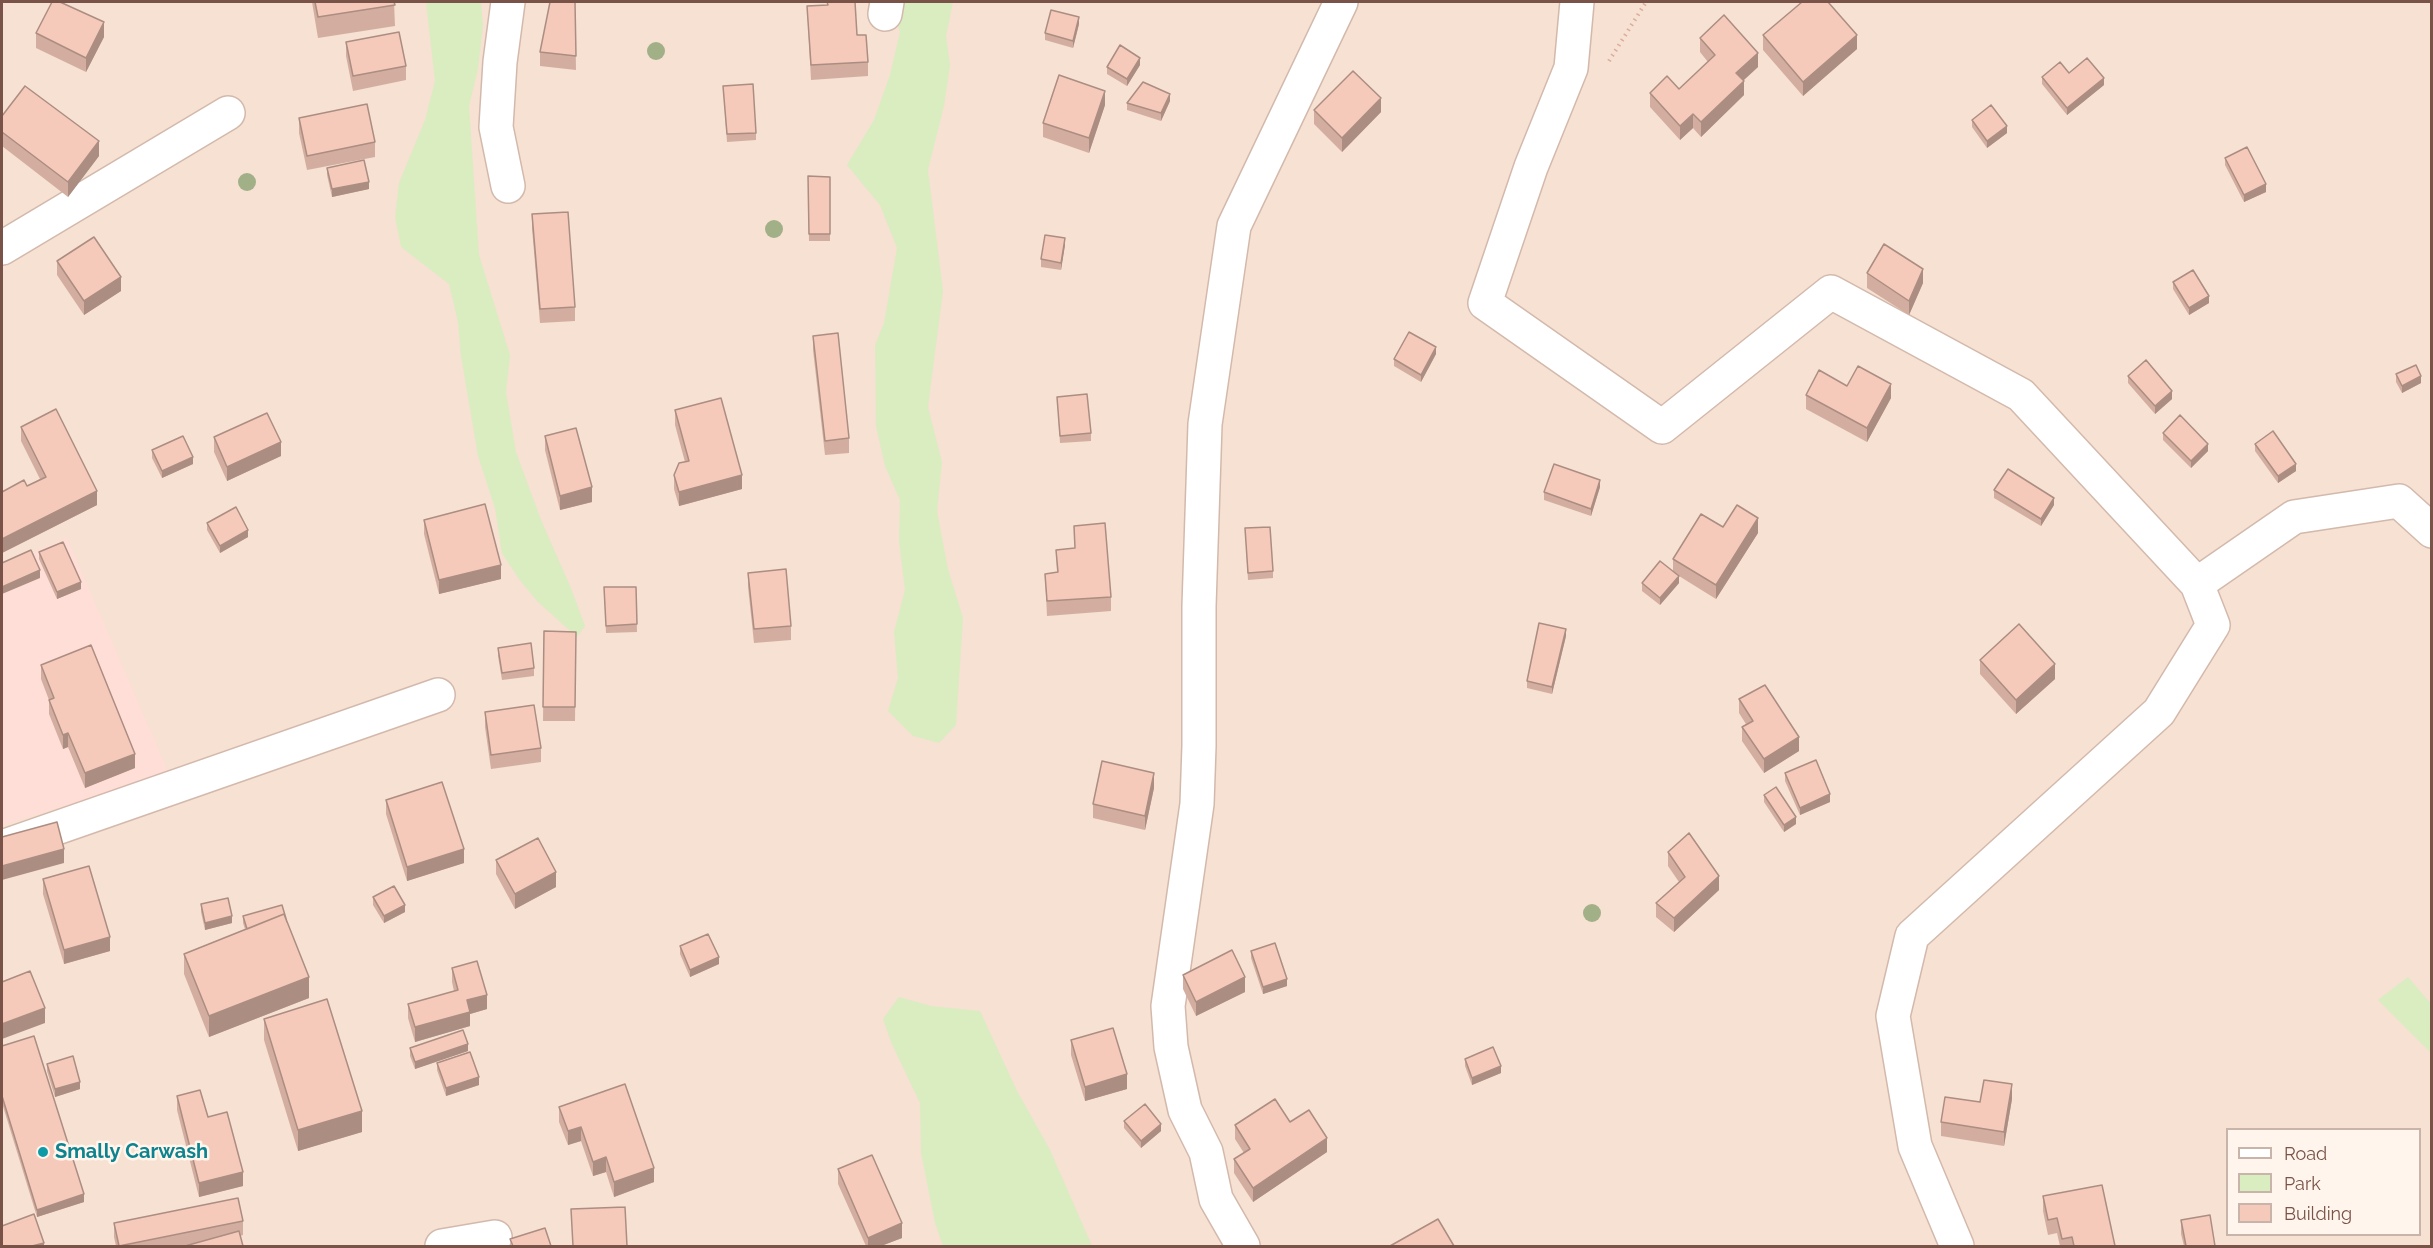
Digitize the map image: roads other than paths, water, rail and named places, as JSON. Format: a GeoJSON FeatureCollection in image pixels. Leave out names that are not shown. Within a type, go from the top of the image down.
{"type":"FeatureCollection","features":[{"type":"Feature","properties":{"kind":"street"},"geometry":{"type":"LineString","coordinates":[[508,2],[500,62],[496,127],[508,186]]}},
{"type":"Feature","properties":{"kind":"street"},"geometry":{"type":"LineString","coordinates":[[1243,1246],[1216,1199],[1206,1152],[1185,1110],[1171,1047],[1168,1006],[1197,804],[1199,606],[1205,424],[1234,226],[1341,2]]}},
{"type":"Feature","properties":{"kind":"street"},"geometry":{"type":"LineString","coordinates":[[1577,2],[1570,68],[1531,167],[1485,303],[1662,427],[1831,291],[2021,395],[2197,584],[2213,625],[2159,712],[1912,936],[1893,1016],[1915,1146],[1957,1246]]}},
{"type":"Feature","properties":{"kind":"street"},"geometry":{"type":"LineString","coordinates":[[2,248],[228,114]]}},
{"type":"Feature","properties":{"kind":"street"},"geometry":{"type":"LineString","coordinates":[[2197,584],[2294,517],[2399,501],[2432,531]]}},
{"type":"Feature","properties":{"kind":"street"},"geometry":{"type":"LineString","coordinates":[[2,847],[438,695]]}},
{"type":"Feature","properties":{"kind":"street"},"geometry":{"type":"LineString","coordinates":[[442,1246],[495,1237]]}},
{"type":"Feature","properties":{"kind":"place","name":"Smally Carwash"},"geometry":{"type":"Point","coordinates":[43,1152]}}]}
